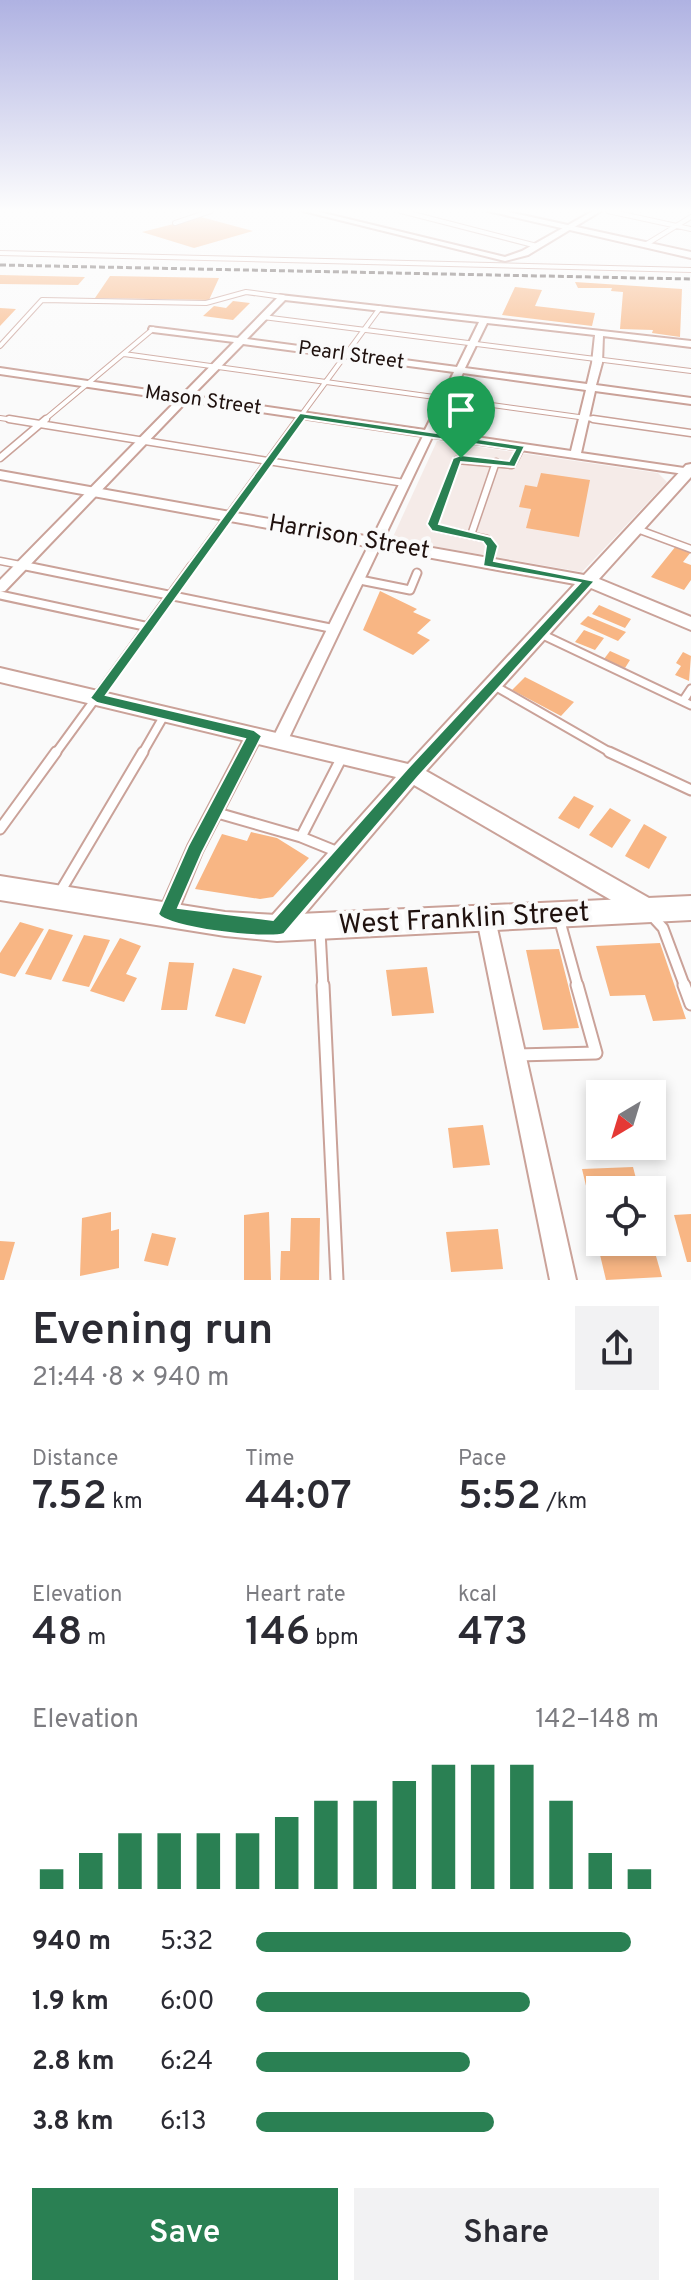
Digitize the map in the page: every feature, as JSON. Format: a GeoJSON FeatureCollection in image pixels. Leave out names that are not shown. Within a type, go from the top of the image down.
{"type":"FeatureCollection","features":[{"type":"Feature","properties":{"kind":"main road","name":"West Franklin Street"},"geometry":{"type":"LineString","coordinates":[[0,888],[225,924],[277,928],[691,908]]}},
{"type":"Feature","properties":{"kind":"street"},"geometry":{"type":"LineString","coordinates":[[0,588],[283,297],[691,344]]}},
{"type":"Feature","properties":{"kind":"street"},"geometry":{"type":"LineString","coordinates":[[279,742],[484,320]]}},
{"type":"Feature","properties":{"kind":"street","name":"Pearl Street"},"geometry":{"type":"LineString","coordinates":[[153,329],[691,401]]}},
{"type":"Feature","properties":{"kind":"street"},"geometry":{"type":"LineString","coordinates":[[575,456],[592,387],[599,334]]}},
{"type":"Feature","properties":{"kind":"street","name":"Mason Street"},"geometry":{"type":"LineString","coordinates":[[0,371],[690,471]]}},
{"type":"Feature","properties":{"kind":"street"},"geometry":{"type":"LineString","coordinates":[[277,928],[412,773],[690,471]]}},
{"type":"Feature","properties":{"kind":"street","name":"Harrison Street"},"geometry":{"type":"LineString","coordinates":[[0,475],[589,581],[691,624]]}},
{"type":"Feature","properties":{"kind":"street"},"geometry":{"type":"LineString","coordinates":[[0,675],[412,773],[647,910]]}},
{"type":"Feature","properties":{"kind":"street"},"geometry":{"type":"LineString","coordinates":[[167,914],[214,812],[254,736]]}},
{"type":"Feature","properties":{"kind":"street"},"geometry":{"type":"LineString","coordinates":[[486,919],[563,1280]]}},
{"type":"Feature","properties":{"kind":"lane"},"geometry":{"type":"LineString","coordinates":[[0,346],[42,300],[206,303],[246,292],[283,297]]}},
{"type":"Feature","properties":{"kind":"lane"},"geometry":{"type":"LineString","coordinates":[[0,829],[380,308]]}},
{"type":"Feature","properties":{"kind":"lane"},"geometry":{"type":"LineString","coordinates":[[263,317],[691,371]]}},
{"type":"Feature","properties":{"kind":"lane"},"geometry":{"type":"LineString","coordinates":[[0,458],[153,329]]}},
{"type":"Feature","properties":{"kind":"lane"},"geometry":{"type":"LineString","coordinates":[[124,354],[691,433]]}},
{"type":"Feature","properties":{"kind":"lane"},"geometry":{"type":"LineString","coordinates":[[0,418],[404,483]]}},
{"type":"Feature","properties":{"kind":"lane"},"geometry":{"type":"LineString","coordinates":[[487,563],[491,543],[471,535],[436,528],[433,524],[457,460],[514,464],[521,448]]}},
{"type":"Feature","properties":{"kind":"lane"},"geometry":{"type":"LineString","coordinates":[[471,535],[496,462]]}},
{"type":"Feature","properties":{"kind":"lane"},"geometry":{"type":"LineString","coordinates":[[636,528],[691,549]]}},
{"type":"Feature","properties":{"kind":"lane"},"geometry":{"type":"LineString","coordinates":[[0,561],[335,629]]}},
{"type":"Feature","properties":{"kind":"lane"},"geometry":{"type":"LineString","coordinates":[[360,580],[410,590],[417,573]]}},
{"type":"Feature","properties":{"kind":"lane"},"geometry":{"type":"LineString","coordinates":[[0,595],[149,627]]}},
{"type":"Feature","properties":{"kind":"lane"},"geometry":{"type":"LineString","coordinates":[[540,634],[687,703],[691,689]]}},
{"type":"Feature","properties":{"kind":"lane"},"geometry":{"type":"LineString","coordinates":[[493,685],[633,765],[691,790]]}},
{"type":"Feature","properties":{"kind":"lane"},"geometry":{"type":"LineString","coordinates":[[57,897],[165,714]]}},
{"type":"Feature","properties":{"kind":"lane"},"geometry":{"type":"LineString","coordinates":[[301,837],[342,756]]}},
{"type":"Feature","properties":{"kind":"lane"},"geometry":{"type":"LineString","coordinates":[[214,812],[301,837],[342,854]]}},
{"type":"Feature","properties":{"kind":"lane"},"geometry":{"type":"LineString","coordinates":[[647,910],[663,928],[691,1004]]}},
{"type":"Feature","properties":{"kind":"lane"},"geometry":{"type":"LineString","coordinates":[[514,1055],[596,1053],[558,916]]}},
{"type":"Feature","properties":{"kind":"lane"},"geometry":{"type":"LineString","coordinates":[[320,928],[337,1280]]}},
{"type":"Feature","properties":{"kind":"shaded area"},"geometry":{"type":"Polygon","coordinates":[[[437,441],[658,473],[667,482],[582,572],[392,539],[437,441]]]}},
{"type":"Feature","properties":{"kind":"building"},"geometry":{"type":"Polygon","coordinates":[[[0,275],[85,277],[78,285],[0,284],[0,275]]]}},
{"type":"Feature","properties":{"kind":"building"},"geometry":{"type":"Polygon","coordinates":[[[110,276],[219,278],[209,300],[95,298],[110,276]]]}},
{"type":"Feature","properties":{"kind":"building"},"geometry":{"type":"Polygon","coordinates":[[[575,282],[682,289],[680,337],[652,333],[653,330],[620,329],[623,292],[611,291],[612,288],[578,288],[575,282]]]}},
{"type":"Feature","properties":{"kind":"building"},"geometry":{"type":"Polygon","coordinates":[[[515,287],[542,290],[535,306],[595,313],[592,326],[502,315],[515,287]]]}},
{"type":"Feature","properties":{"kind":"building"},"geometry":{"type":"Polygon","coordinates":[[[233,301],[250,303],[233,320],[203,316],[214,306],[226,308],[233,301]]]}},
{"type":"Feature","properties":{"kind":"building"},"geometry":{"type":"Polygon","coordinates":[[[0,308],[16,309],[0,326],[0,308]]]}},
{"type":"Feature","properties":{"kind":"building"},"geometry":{"type":"Polygon","coordinates":[[[541,473],[590,480],[579,537],[526,528],[531,509],[519,507],[525,485],[537,487],[541,473]]]}},
{"type":"Feature","properties":{"kind":"building"},"geometry":{"type":"Polygon","coordinates":[[[676,546],[691,552],[683,562],[691,565],[691,580],[684,590],[651,577],[676,546]]]}},
{"type":"Feature","properties":{"kind":"building"},"geometry":{"type":"Polygon","coordinates":[[[380,591],[417,609],[413,612],[431,620],[417,633],[430,640],[413,655],[363,630],[380,591]]]}},
{"type":"Feature","properties":{"kind":"building"},"geometry":{"type":"Polygon","coordinates":[[[599,605],[631,619],[625,628],[592,614],[599,605]]]}},
{"type":"Feature","properties":{"kind":"building"},"geometry":{"type":"Polygon","coordinates":[[[588,616],[626,632],[618,641],[580,624],[588,616]]]}},
{"type":"Feature","properties":{"kind":"building"},"geometry":{"type":"Polygon","coordinates":[[[584,630],[604,638],[595,650],[575,642],[584,630]]]}},
{"type":"Feature","properties":{"kind":"building"},"geometry":{"type":"Polygon","coordinates":[[[610,651],[630,660],[625,668],[604,659],[610,651]]]}},
{"type":"Feature","properties":{"kind":"building"},"geometry":{"type":"Polygon","coordinates":[[[683,652],[691,656],[689,681],[675,675],[681,666],[676,663],[683,652]]]}},
{"type":"Feature","properties":{"kind":"building"},"geometry":{"type":"Polygon","coordinates":[[[525,677],[574,702],[561,716],[512,690],[525,677]]]}},
{"type":"Feature","properties":{"kind":"building"},"geometry":{"type":"Polygon","coordinates":[[[574,796],[594,806],[579,829],[558,818],[574,796]]]}},
{"type":"Feature","properties":{"kind":"building"},"geometry":{"type":"Polygon","coordinates":[[[610,808],[631,820],[612,848],[589,835],[610,808]]]}},
{"type":"Feature","properties":{"kind":"building"},"geometry":{"type":"Polygon","coordinates":[[[644,824],[667,837],[649,869],[625,856],[644,824]]]}},
{"type":"Feature","properties":{"kind":"building"},"geometry":{"type":"Polygon","coordinates":[[[251,832],[277,838],[309,858],[273,897],[260,899],[195,889],[222,834],[247,841],[251,832]]]}},
{"type":"Feature","properties":{"kind":"building"},"geometry":{"type":"Polygon","coordinates":[[[20,922],[44,929],[15,977],[0,973],[0,953],[20,922]]]}},
{"type":"Feature","properties":{"kind":"building"},"geometry":{"type":"Polygon","coordinates":[[[49,929],[73,935],[51,980],[25,974],[49,929]]]}},
{"type":"Feature","properties":{"kind":"building"},"geometry":{"type":"Polygon","coordinates":[[[84,935],[110,940],[89,987],[62,981],[84,935]]]}},
{"type":"Feature","properties":{"kind":"building"},"geometry":{"type":"Polygon","coordinates":[[[120,938],[141,946],[126,974],[137,978],[124,1002],[90,991],[120,938]]]}},
{"type":"Feature","properties":{"kind":"building"},"geometry":{"type":"Polygon","coordinates":[[[660,943],[686,1019],[653,1021],[645,995],[610,996],[596,946],[660,943]]]}},
{"type":"Feature","properties":{"kind":"building"},"geometry":{"type":"Polygon","coordinates":[[[559,949],[579,1028],[543,1030],[526,950],[559,949]]]}},
{"type":"Feature","properties":{"kind":"building"},"geometry":{"type":"Polygon","coordinates":[[[169,962],[194,963],[187,1010],[161,1010],[169,962]]]}},
{"type":"Feature","properties":{"kind":"building"},"geometry":{"type":"Polygon","coordinates":[[[427,967],[434,1013],[392,1016],[386,970],[427,967]]]}},
{"type":"Feature","properties":{"kind":"building"},"geometry":{"type":"Polygon","coordinates":[[[233,968],[262,976],[245,1024],[215,1016],[233,968]]]}},
{"type":"Feature","properties":{"kind":"building"},"geometry":{"type":"Polygon","coordinates":[[[483,1125],[490,1165],[453,1168],[448,1128],[483,1125]]]}},
{"type":"Feature","properties":{"kind":"building"},"geometry":{"type":"Polygon","coordinates":[[[633,1167],[635,1176],[586,1176],[586,1186],[582,1169],[633,1167]]]}},
{"type":"Feature","properties":{"kind":"building"},"geometry":{"type":"Polygon","coordinates":[[[111,1212],[111,1231],[119,1229],[119,1268],[80,1276],[82,1218],[111,1212]]]}},
{"type":"Feature","properties":{"kind":"building"},"geometry":{"type":"Polygon","coordinates":[[[269,1212],[271,1280],[244,1280],[244,1215],[269,1212]]]}},
{"type":"Feature","properties":{"kind":"building"},"geometry":{"type":"Polygon","coordinates":[[[691,1214],[691,1262],[687,1262],[674,1215],[691,1214]]]}},
{"type":"Feature","properties":{"kind":"building"},"geometry":{"type":"Polygon","coordinates":[[[291,1218],[320,1218],[319,1280],[280,1280],[281,1251],[290,1251],[291,1218]]]}},
{"type":"Feature","properties":{"kind":"building"},"geometry":{"type":"Polygon","coordinates":[[[498,1229],[503,1269],[451,1272],[446,1232],[498,1229]]]}},
{"type":"Feature","properties":{"kind":"building"},"geometry":{"type":"Polygon","coordinates":[[[152,1233],[176,1238],[168,1266],[144,1261],[152,1233]]]}},
{"type":"Feature","properties":{"kind":"building"},"geometry":{"type":"Polygon","coordinates":[[[0,1241],[15,1242],[4,1280],[0,1280],[0,1241]]]}},
{"type":"Feature","properties":{"kind":"building"},"geometry":{"type":"Polygon","coordinates":[[[600,1256],[656,1256],[662,1277],[606,1280],[600,1256]]]}},
{"type":"Feature","properties":{"kind":"railway"},"geometry":{"type":"LineString","coordinates":[[283,271],[691,279]]}},
{"type":"Feature","properties":{"kind":"route"},"geometry":{"type":"LineString","coordinates":[[303,415],[521,448],[512,465],[461,458],[457,460],[433,524],[436,528],[487,539],[492,546],[487,563],[589,581],[412,773],[277,928],[225,924],[167,914],[194,851],[254,736],[97,698],[303,415]]}}]}
